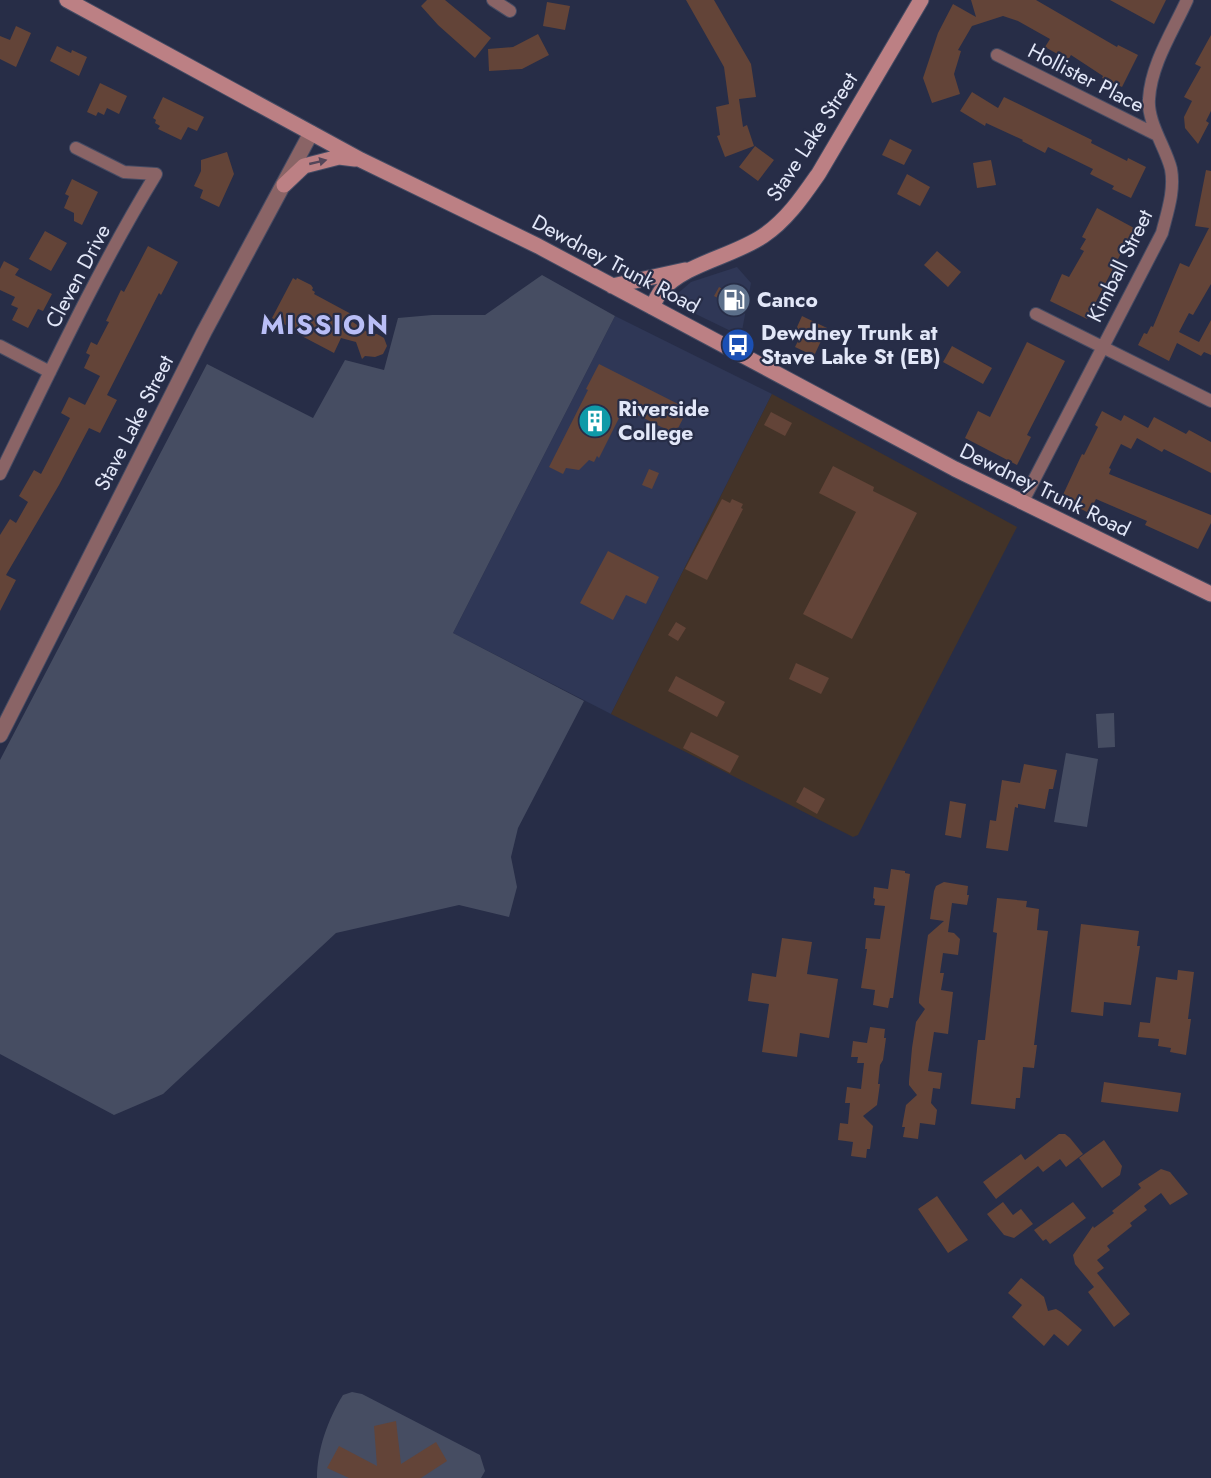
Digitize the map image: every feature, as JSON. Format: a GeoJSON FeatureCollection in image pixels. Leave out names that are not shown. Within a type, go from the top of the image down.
{"type":"FeatureCollection","features":[{"type":"Feature","properties":{"kind":"main road","name":"Dewdney Trunk Road"},"geometry":{"type":"LineString","coordinates":[[67,0],[311,133],[538,246],[1022,503],[1211,594]]}},
{"type":"Feature","properties":{"kind":"main road","name":"Stave Lake Street"},"geometry":{"type":"LineString","coordinates":[[652,307],[661,291],[691,268],[738,250],[765,235],[784,219],[819,173],[921,0]]}},
{"type":"Feature","properties":{"kind":"main road"},"geometry":{"type":"LineString","coordinates":[[284,185],[304,166],[339,157],[361,159]]}},
{"type":"Feature","properties":{"kind":"main road"},"geometry":{"type":"LineString","coordinates":[[612,286],[691,268]]}},
{"type":"Feature","properties":{"kind":"street"},"geometry":{"type":"LineString","coordinates":[[493,0],[510,11]]}},
{"type":"Feature","properties":{"kind":"street","name":"Kimball Street"},"geometry":{"type":"LineString","coordinates":[[1022,503],[1162,233],[1171,201],[1171,170],[1157,135],[1148,101],[1156,68],[1187,0]]}},
{"type":"Feature","properties":{"kind":"street","name":"Hollister Place"},"geometry":{"type":"LineString","coordinates":[[997,55],[1157,135]]}},
{"type":"Feature","properties":{"kind":"street","name":"Stave Lake Street"},"geometry":{"type":"LineString","coordinates":[[0,735],[204,332],[311,133]]}},
{"type":"Feature","properties":{"kind":"street","name":"Cleven Drive"},"geometry":{"type":"LineString","coordinates":[[0,474],[50,372],[156,174],[124,172],[76,147]]}},
{"type":"Feature","properties":{"kind":"street"},"geometry":{"type":"LineString","coordinates":[[1036,314],[1211,400]]}},
{"type":"Feature","properties":{"kind":"street"},"geometry":{"type":"LineString","coordinates":[[0,346],[50,372]]}},
{"type":"Feature","properties":{"kind":"shaded area"},"geometry":{"type":"Polygon","coordinates":[[[737,267],[751,283],[741,336],[669,301],[691,282],[737,267]]]}},
{"type":"Feature","properties":{"kind":"shaded area"},"geometry":{"type":"Polygon","coordinates":[[[542,275],[615,316],[453,633],[584,701],[518,828],[511,857],[517,887],[509,917],[459,905],[336,933],[163,1094],[114,1115],[0,1054],[0,760],[207,364],[313,418],[345,360],[384,370],[398,318],[432,315],[485,315],[542,275]]]}},
{"type":"Feature","properties":{"kind":"shaded area"},"geometry":{"type":"Polygon","coordinates":[[[615,316],[772,394],[611,714],[453,633],[615,316]]]}},
{"type":"Feature","properties":{"kind":"shaded area"},"geometry":{"type":"Polygon","coordinates":[[[772,394],[1017,527],[858,835],[853,837],[611,714],[772,394]]]}},
{"type":"Feature","properties":{"kind":"shaded area"},"geometry":{"type":"Polygon","coordinates":[[[1114,713],[1115,747],[1098,748],[1096,714],[1114,713]]]}},
{"type":"Feature","properties":{"kind":"shaded area"},"geometry":{"type":"Polygon","coordinates":[[[1066,753],[1098,759],[1087,827],[1054,822],[1066,753]]]}},
{"type":"Feature","properties":{"kind":"shaded area"},"geometry":{"type":"Polygon","coordinates":[[[352,1392],[362,1394],[480,1455],[485,1471],[481,1478],[317,1478],[321,1446],[328,1424],[343,1395],[352,1392]]]}},
{"type":"Feature","properties":{"kind":"building"},"geometry":{"type":"Polygon","coordinates":[[[427,0],[445,0],[491,38],[475,58],[438,25],[421,6],[427,0]]]}},
{"type":"Feature","properties":{"kind":"building"},"geometry":{"type":"Polygon","coordinates":[[[686,0],[714,0],[751,64],[756,97],[739,99],[743,127],[747,125],[754,146],[725,157],[717,136],[720,135],[716,107],[729,104],[724,67],[686,0]]]}},
{"type":"Feature","properties":{"kind":"building"},"geometry":{"type":"Polygon","coordinates":[[[971,0],[1036,0],[1117,47],[1118,45],[1138,55],[1122,87],[1102,78],[1103,76],[1071,55],[1068,60],[1045,47],[1050,39],[1018,21],[1003,16],[972,26],[958,50],[961,51],[954,74],[960,94],[932,103],[923,78],[938,33],[953,4],[976,17],[971,0]]]}},
{"type":"Feature","properties":{"kind":"building"},"geometry":{"type":"Polygon","coordinates":[[[1110,0],[1166,0],[1154,24],[1110,0]]]}},
{"type":"Feature","properties":{"kind":"building"},"geometry":{"type":"Polygon","coordinates":[[[547,2],[570,6],[565,30],[543,26],[547,2]]]}},
{"type":"Feature","properties":{"kind":"building"},"geometry":{"type":"Polygon","coordinates":[[[16,26],[31,33],[16,67],[0,59],[0,36],[10,40],[16,26]]]}},
{"type":"Feature","properties":{"kind":"building"},"geometry":{"type":"Polygon","coordinates":[[[538,34],[549,55],[522,69],[489,71],[488,49],[513,47],[538,34]]]}},
{"type":"Feature","properties":{"kind":"building"},"geometry":{"type":"Polygon","coordinates":[[[1211,35],[1211,111],[1206,121],[1209,123],[1198,144],[1185,128],[1184,117],[1192,101],[1184,97],[1201,67],[1195,64],[1211,35]]]}},
{"type":"Feature","properties":{"kind":"building"},"geometry":{"type":"Polygon","coordinates":[[[57,46],[87,57],[79,76],[50,61],[57,46]]]}},
{"type":"Feature","properties":{"kind":"building"},"geometry":{"type":"Polygon","coordinates":[[[100,83],[127,96],[119,114],[107,108],[104,115],[98,112],[96,116],[87,112],[100,83]]]}},
{"type":"Feature","properties":{"kind":"building"},"geometry":{"type":"Polygon","coordinates":[[[972,92],[998,108],[1004,97],[1092,140],[1091,143],[1127,161],[1128,158],[1146,167],[1131,198],[1112,189],[1114,186],[1090,174],[1093,169],[1048,147],[1045,153],[986,123],[985,126],[960,111],[972,92]]]}},
{"type":"Feature","properties":{"kind":"building"},"geometry":{"type":"Polygon","coordinates":[[[163,97],[204,117],[197,131],[188,127],[181,140],[158,129],[160,126],[153,118],[163,97]]]}},
{"type":"Feature","properties":{"kind":"building"},"geometry":{"type":"Polygon","coordinates":[[[890,139],[912,150],[904,165],[882,155],[890,139]]]}},
{"type":"Feature","properties":{"kind":"building"},"geometry":{"type":"Polygon","coordinates":[[[755,146],[774,160],[758,181],[739,167],[755,146]]]}},
{"type":"Feature","properties":{"kind":"building"},"geometry":{"type":"Polygon","coordinates":[[[227,152],[234,174],[219,207],[200,198],[203,190],[194,186],[201,171],[201,160],[227,152]]]}},
{"type":"Feature","properties":{"kind":"building"},"geometry":{"type":"Polygon","coordinates":[[[991,160],[996,185],[977,188],[973,163],[991,160]]]}},
{"type":"Feature","properties":{"kind":"building"},"geometry":{"type":"Polygon","coordinates":[[[1206,170],[1211,171],[1211,284],[1193,315],[1189,313],[1179,332],[1199,342],[1211,320],[1211,355],[1204,352],[1201,356],[1177,343],[1169,361],[1138,345],[1144,333],[1147,334],[1151,326],[1153,327],[1180,263],[1189,267],[1209,228],[1195,226],[1206,170]]]}},
{"type":"Feature","properties":{"kind":"building"},"geometry":{"type":"Polygon","coordinates":[[[907,174],[930,187],[920,206],[897,194],[907,174]]]}},
{"type":"Feature","properties":{"kind":"building"},"geometry":{"type":"Polygon","coordinates":[[[72,179],[98,192],[82,225],[74,221],[74,213],[64,208],[69,196],[65,194],[72,179]]]}},
{"type":"Feature","properties":{"kind":"building"},"geometry":{"type":"Polygon","coordinates":[[[1097,208],[1134,228],[1087,319],[1050,301],[1062,274],[1069,277],[1084,251],[1080,249],[1086,239],[1082,237],[1097,208]]]}},
{"type":"Feature","properties":{"kind":"building"},"geometry":{"type":"Polygon","coordinates":[[[45,231],[67,243],[51,271],[29,259],[45,231]]]}},
{"type":"Feature","properties":{"kind":"building"},"geometry":{"type":"Polygon","coordinates":[[[148,246],[178,262],[161,295],[159,293],[107,395],[117,400],[100,433],[89,428],[59,485],[6,575],[16,580],[0,611],[0,535],[10,519],[16,523],[28,502],[19,496],[34,470],[41,474],[70,418],[61,413],[69,397],[85,405],[100,376],[84,368],[90,355],[86,353],[91,342],[97,345],[121,290],[124,292],[148,246]]]}},
{"type":"Feature","properties":{"kind":"building"},"geometry":{"type":"Polygon","coordinates":[[[937,251],[961,272],[948,287],[924,265],[937,251]]]}},
{"type":"Feature","properties":{"kind":"building"},"geometry":{"type":"Polygon","coordinates":[[[4,261],[19,269],[15,275],[52,294],[43,311],[38,309],[28,328],[12,320],[18,308],[11,305],[15,297],[0,290],[0,269],[4,261]]]}},
{"type":"Feature","properties":{"kind":"building"},"geometry":{"type":"Polygon","coordinates":[[[293,278],[311,285],[314,294],[353,315],[350,320],[370,334],[377,334],[384,338],[387,346],[383,354],[375,357],[365,356],[362,359],[356,342],[341,338],[334,353],[272,318],[293,278]]]}},
{"type":"Feature","properties":{"kind":"building"},"geometry":{"type":"Polygon","coordinates":[[[719,287],[740,298],[740,310],[714,296],[719,287]]]}},
{"type":"Feature","properties":{"kind":"building"},"geometry":{"type":"Polygon","coordinates":[[[802,316],[827,328],[814,356],[795,347],[799,339],[793,336],[802,316]]]}},
{"type":"Feature","properties":{"kind":"building"},"geometry":{"type":"Polygon","coordinates":[[[1027,342],[1065,361],[1027,435],[1031,437],[1017,465],[965,438],[978,411],[990,417],[1027,342]]]}},
{"type":"Feature","properties":{"kind":"building"},"geometry":{"type":"Polygon","coordinates":[[[952,346],[992,368],[983,384],[943,362],[952,346]]]}},
{"type":"Feature","properties":{"kind":"building","name":"Riverside College"},"geometry":{"type":"Polygon","coordinates":[[[599,364],[688,409],[675,434],[624,408],[599,458],[597,456],[594,462],[589,460],[579,470],[566,468],[563,474],[549,467],[599,364]]]}},
{"type":"Feature","properties":{"kind":"building"},"geometry":{"type":"Polygon","coordinates":[[[1102,411],[1121,421],[1124,415],[1148,428],[1154,417],[1186,434],[1189,430],[1211,442],[1211,473],[1164,449],[1162,452],[1137,438],[1131,449],[1121,444],[1109,468],[1111,469],[1109,474],[1211,515],[1211,523],[1198,549],[1145,525],[1147,521],[1096,499],[1089,513],[1061,499],[1082,454],[1084,455],[1098,427],[1095,425],[1102,411]]]}},
{"type":"Feature","properties":{"kind":"building"},"geometry":{"type":"Polygon","coordinates":[[[771,412],[792,423],[785,436],[764,425],[771,412]]]}},
{"type":"Feature","properties":{"kind":"building"},"geometry":{"type":"Polygon","coordinates":[[[833,466],[874,487],[873,491],[917,513],[852,639],[803,614],[856,512],[819,493],[833,466]]]}},
{"type":"Feature","properties":{"kind":"building"},"geometry":{"type":"Polygon","coordinates":[[[649,469],[659,473],[652,489],[642,485],[649,469]]]}},
{"type":"Feature","properties":{"kind":"building"},"geometry":{"type":"Polygon","coordinates":[[[722,499],[730,503],[732,499],[743,504],[741,508],[743,509],[707,580],[685,569],[722,499]]]}},
{"type":"Feature","properties":{"kind":"building"},"geometry":{"type":"Polygon","coordinates":[[[608,551],[659,577],[646,604],[626,595],[613,620],[580,603],[608,551]]]}},
{"type":"Feature","properties":{"kind":"building"},"geometry":{"type":"Polygon","coordinates":[[[676,622],[686,628],[678,641],[668,635],[676,622]]]}},
{"type":"Feature","properties":{"kind":"building"},"geometry":{"type":"Polygon","coordinates":[[[796,663],[829,678],[821,694],[789,679],[796,663]]]}},
{"type":"Feature","properties":{"kind":"building"},"geometry":{"type":"Polygon","coordinates":[[[676,676],[725,702],[717,717],[668,691],[676,676]]]}},
{"type":"Feature","properties":{"kind":"building"},"geometry":{"type":"Polygon","coordinates":[[[691,732],[739,756],[730,773],[683,748],[691,732]]]}},
{"type":"Feature","properties":{"kind":"building"},"geometry":{"type":"Polygon","coordinates":[[[1024,764],[1057,770],[1053,789],[1049,789],[1045,809],[1018,804],[1018,808],[1015,807],[1008,851],[986,848],[990,820],[996,821],[1002,780],[1020,783],[1024,764]]]}},
{"type":"Feature","properties":{"kind":"building"},"geometry":{"type":"Polygon","coordinates":[[[804,787],[825,799],[817,814],[796,802],[804,787]]]}},
{"type":"Feature","properties":{"kind":"building"},"geometry":{"type":"Polygon","coordinates":[[[950,801],[966,804],[961,838],[945,835],[950,801]]]}},
{"type":"Feature","properties":{"kind":"building"},"geometry":{"type":"Polygon","coordinates":[[[891,869],[910,874],[893,998],[890,998],[888,1008],[873,1005],[875,990],[861,988],[867,949],[865,949],[866,938],[880,939],[885,906],[874,905],[874,887],[888,889],[891,869]]]}},
{"type":"Feature","properties":{"kind":"building"},"geometry":{"type":"Polygon","coordinates":[[[944,882],[968,886],[967,895],[969,895],[967,905],[952,903],[948,932],[954,933],[960,939],[958,955],[943,953],[940,973],[944,973],[941,990],[953,992],[948,1034],[934,1032],[928,1071],[942,1073],[940,1089],[933,1088],[931,1103],[937,1110],[935,1125],[920,1123],[918,1139],[903,1137],[905,1127],[902,1127],[906,1105],[917,1095],[909,1085],[912,1048],[916,1022],[925,1009],[919,1003],[919,999],[928,935],[944,921],[930,919],[934,891],[936,886],[944,882]]]}},
{"type":"Feature","properties":{"kind":"building"},"geometry":{"type":"Polygon","coordinates":[[[997,898],[1027,901],[1026,907],[1039,909],[1037,930],[1048,931],[1034,1045],[1037,1045],[1034,1068],[1023,1067],[1020,1098],[1016,1098],[1015,1109],[971,1104],[978,1040],[985,1040],[997,933],[993,932],[997,898]]]}},
{"type":"Feature","properties":{"kind":"building"},"geometry":{"type":"Polygon","coordinates":[[[1081,924],[1139,931],[1137,946],[1140,946],[1131,1005],[1104,1002],[1103,1016],[1071,1012],[1081,924]]]}},
{"type":"Feature","properties":{"kind":"building"},"geometry":{"type":"Polygon","coordinates":[[[782,938],[812,942],[807,974],[838,979],[829,1038],[800,1033],[797,1057],[762,1052],[769,1004],[748,1001],[752,973],[776,977],[782,938]]]}},
{"type":"Feature","properties":{"kind":"building"},"geometry":{"type":"Polygon","coordinates":[[[1178,970],[1194,972],[1186,1055],[1170,1052],[1171,1048],[1158,1046],[1159,1039],[1138,1037],[1140,1022],[1150,1023],[1156,977],[1177,980],[1178,970]]]}},
{"type":"Feature","properties":{"kind":"building"},"geometry":{"type":"Polygon","coordinates":[[[870,1027],[885,1029],[884,1038],[886,1038],[883,1060],[880,1065],[877,1105],[863,1116],[873,1126],[870,1149],[867,1149],[866,1158],[851,1156],[853,1142],[838,1140],[840,1123],[848,1124],[850,1103],[845,1103],[847,1087],[861,1089],[864,1063],[857,1063],[858,1057],[851,1057],[853,1041],[867,1043],[870,1027]]]}},
{"type":"Feature","properties":{"kind":"building"},"geometry":{"type":"Polygon","coordinates":[[[1104,1082],[1181,1093],[1178,1112],[1101,1102],[1104,1082]]]}},
{"type":"Feature","properties":{"kind":"building"},"geometry":{"type":"Polygon","coordinates":[[[1059,1134],[1065,1134],[1070,1138],[1083,1154],[1066,1167],[1060,1159],[1043,1172],[1038,1166],[996,1199],[983,1182],[1021,1154],[1025,1160],[1059,1134]]]}},
{"type":"Feature","properties":{"kind":"building"},"geometry":{"type":"Polygon","coordinates":[[[1104,1140],[1122,1166],[1120,1175],[1102,1188],[1079,1158],[1104,1140]]]}},
{"type":"Feature","properties":{"kind":"building"},"geometry":{"type":"Polygon","coordinates":[[[1161,1169],[1170,1172],[1188,1194],[1170,1205],[1161,1193],[1144,1206],[1147,1210],[1130,1223],[1132,1226],[1107,1246],[1110,1250],[1097,1260],[1104,1268],[1097,1273],[1130,1314],[1114,1327],[1088,1292],[1094,1287],[1075,1264],[1073,1255],[1093,1226],[1094,1228],[1114,1213],[1112,1211],[1141,1188],[1138,1184],[1161,1169]]]}},
{"type":"Feature","properties":{"kind":"building"},"geometry":{"type":"Polygon","coordinates":[[[937,1196],[968,1240],[948,1253],[918,1209],[937,1196]]]}},
{"type":"Feature","properties":{"kind":"building"},"geometry":{"type":"Polygon","coordinates":[[[1003,1202],[1013,1215],[1021,1209],[1033,1224],[1014,1238],[1004,1235],[987,1214],[1003,1202]]]}},
{"type":"Feature","properties":{"kind":"building"},"geometry":{"type":"Polygon","coordinates":[[[1073,1202],[1086,1218],[1050,1244],[1046,1239],[1043,1241],[1034,1230],[1073,1202]]]}},
{"type":"Feature","properties":{"kind":"building"},"geometry":{"type":"Polygon","coordinates":[[[1021,1278],[1044,1297],[1048,1311],[1056,1309],[1082,1330],[1068,1346],[1054,1334],[1044,1346],[1012,1317],[1022,1305],[1008,1293],[1021,1278]]]}},
{"type":"Feature","properties":{"kind":"building"},"geometry":{"type":"Polygon","coordinates":[[[396,1421],[401,1464],[436,1442],[447,1461],[421,1478],[349,1478],[327,1468],[339,1446],[377,1466],[374,1426],[396,1421]]]}},
{"type":"Feature","properties":{"kind":"place","name":"Canco"},"geometry":{"type":"Point","coordinates":[734,300]}},
{"type":"Feature","properties":{"kind":"place","name":"Dewdney Trunk at Stave Lake St (EB)"},"geometry":{"type":"Point","coordinates":[738,345]}},
{"type":"Feature","properties":{"kind":"place","name":"Riverside College"},"geometry":{"type":"Point","coordinates":[595,421]}},
{"type":"Feature","properties":{"kind":"district","name":"MISSION"},"geometry":{"type":"Point","coordinates":[325,324]}}]}
